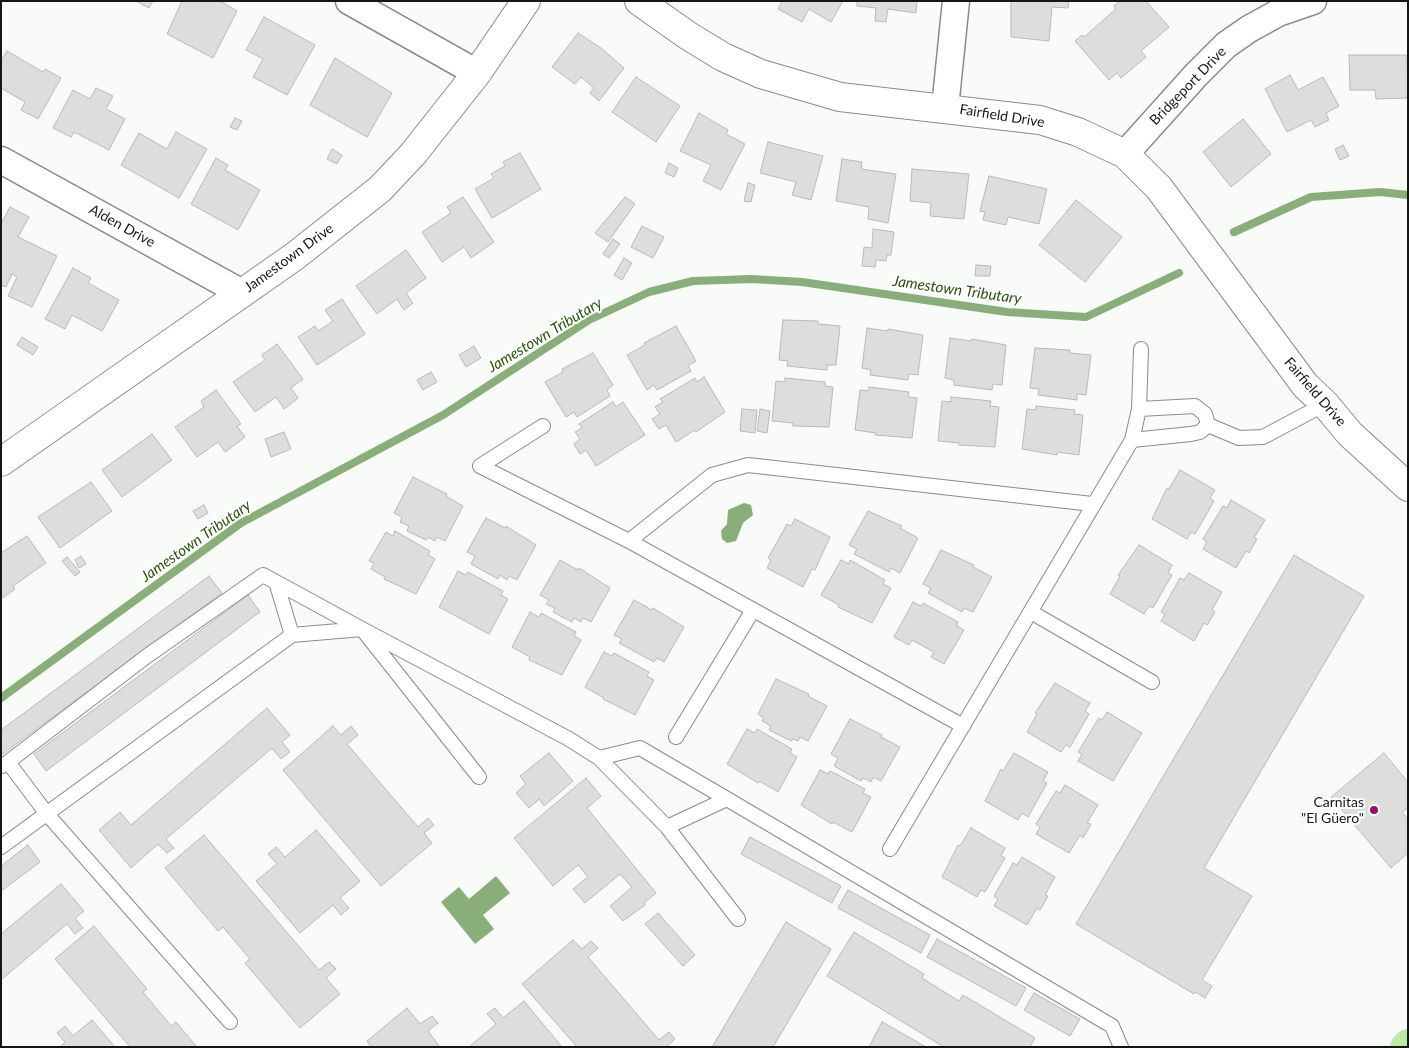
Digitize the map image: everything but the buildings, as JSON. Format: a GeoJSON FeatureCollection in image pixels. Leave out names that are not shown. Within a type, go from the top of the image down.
{"type":"FeatureCollection","features":[{"type":"Feature","properties":{"kind":"main road"},"geometry":{"type":"LineString","coordinates":[[1405,1047],[1408,1044]]}},
{"type":"Feature","properties":{"kind":"street"},"geometry":{"type":"LineString","coordinates":[[349,1],[477,73]]}},
{"type":"Feature","properties":{"kind":"street","name":"Jamestown Drive"},"geometry":{"type":"LineString","coordinates":[[1,462],[295,256],[380,189],[413,154],[477,73],[526,1]]}},
{"type":"Feature","properties":{"kind":"street","name":"Fairfield Drive"},"geometry":{"type":"LineString","coordinates":[[638,1],[708,48],[761,74],[840,97],[1040,120],[1078,132],[1125,154],[1159,188],[1304,384],[1326,404],[1350,434],[1408,487]]}},
{"type":"Feature","properties":{"kind":"street"},"geometry":{"type":"LineString","coordinates":[[945,108],[956,1]]}},
{"type":"Feature","properties":{"kind":"street","name":"Bridgeport Drive"},"geometry":{"type":"LineString","coordinates":[[1125,154],[1196,75],[1226,46],[1278,14],[1313,1]]}},
{"type":"Feature","properties":{"kind":"street","name":"Alden Drive"},"geometry":{"type":"LineString","coordinates":[[1,160],[242,293]]}},
{"type":"Feature","properties":{"kind":"lane"},"geometry":{"type":"LineString","coordinates":[[890,849],[1031,612],[1092,504],[1132,440],[1139,409],[1141,349]]}},
{"type":"Feature","properties":{"kind":"lane"},"geometry":{"type":"LineString","coordinates":[[1208,425],[1239,438],[1263,437],[1326,404]]}},
{"type":"Feature","properties":{"kind":"lane"},"geometry":{"type":"LineString","coordinates":[[1139,409],[1195,406],[1205,414],[1208,425]]}},
{"type":"Feature","properties":{"kind":"lane"},"geometry":{"type":"LineString","coordinates":[[1132,440],[1191,434],[1200,432],[1208,425]]}},
{"type":"Feature","properties":{"kind":"lane"},"geometry":{"type":"LineString","coordinates":[[543,426],[480,466],[629,540],[963,726]]}},
{"type":"Feature","properties":{"kind":"lane"},"geometry":{"type":"LineString","coordinates":[[629,540],[712,475],[748,465],[1092,504]]}},
{"type":"Feature","properties":{"kind":"lane"},"geometry":{"type":"LineString","coordinates":[[230,1022],[5,764],[147,656],[263,575],[569,738],[598,758],[667,827],[738,919]]}},
{"type":"Feature","properties":{"kind":"lane"},"geometry":{"type":"LineString","coordinates":[[276,582],[292,635]]}},
{"type":"Feature","properties":{"kind":"lane"},"geometry":{"type":"LineString","coordinates":[[676,737],[753,610]]}},
{"type":"Feature","properties":{"kind":"lane"},"geometry":{"type":"LineString","coordinates":[[1031,612],[1152,682]]}},
{"type":"Feature","properties":{"kind":"lane"},"geometry":{"type":"LineString","coordinates":[[1,847],[292,635],[362,629]]}},
{"type":"Feature","properties":{"kind":"lane"},"geometry":{"type":"LineString","coordinates":[[362,629],[479,777]]}},
{"type":"Feature","properties":{"kind":"lane"},"geometry":{"type":"LineString","coordinates":[[598,758],[640,748],[1112,1026],[1121,1047]]}},
{"type":"Feature","properties":{"kind":"lane"},"geometry":{"type":"LineString","coordinates":[[667,827],[727,799]]}},
{"type":"Feature","properties":{"kind":"shaded area"},"geometry":{"type":"Polygon","coordinates":[[[744,503],[751,505],[753,515],[743,523],[736,541],[727,543],[722,539],[721,531],[727,524],[728,510],[744,503]]]}},
{"type":"Feature","properties":{"kind":"shaded area"},"geometry":{"type":"Polygon","coordinates":[[[496,876],[510,893],[483,915],[494,929],[475,944],[441,902],[459,887],[469,899],[496,876]]]}},
{"type":"Feature","properties":{"kind":"waterway","name":"Jamestown Tributary"},"geometry":{"type":"LineString","coordinates":[[1234,232],[1311,197],[1380,192],[1408,195]]}},
{"type":"Feature","properties":{"kind":"waterway","name":"Jamestown Tributary"},"geometry":{"type":"LineString","coordinates":[[1,698],[241,523],[443,415],[589,320],[649,292],[693,281],[752,279],[802,282],[1007,312],[1086,317],[1179,273]]}},
{"type":"Feature","properties":{"kind":"place","name":"Carnitas \"El Güero\""},"geometry":{"type":"Point","coordinates":[1374,810]}}]}
